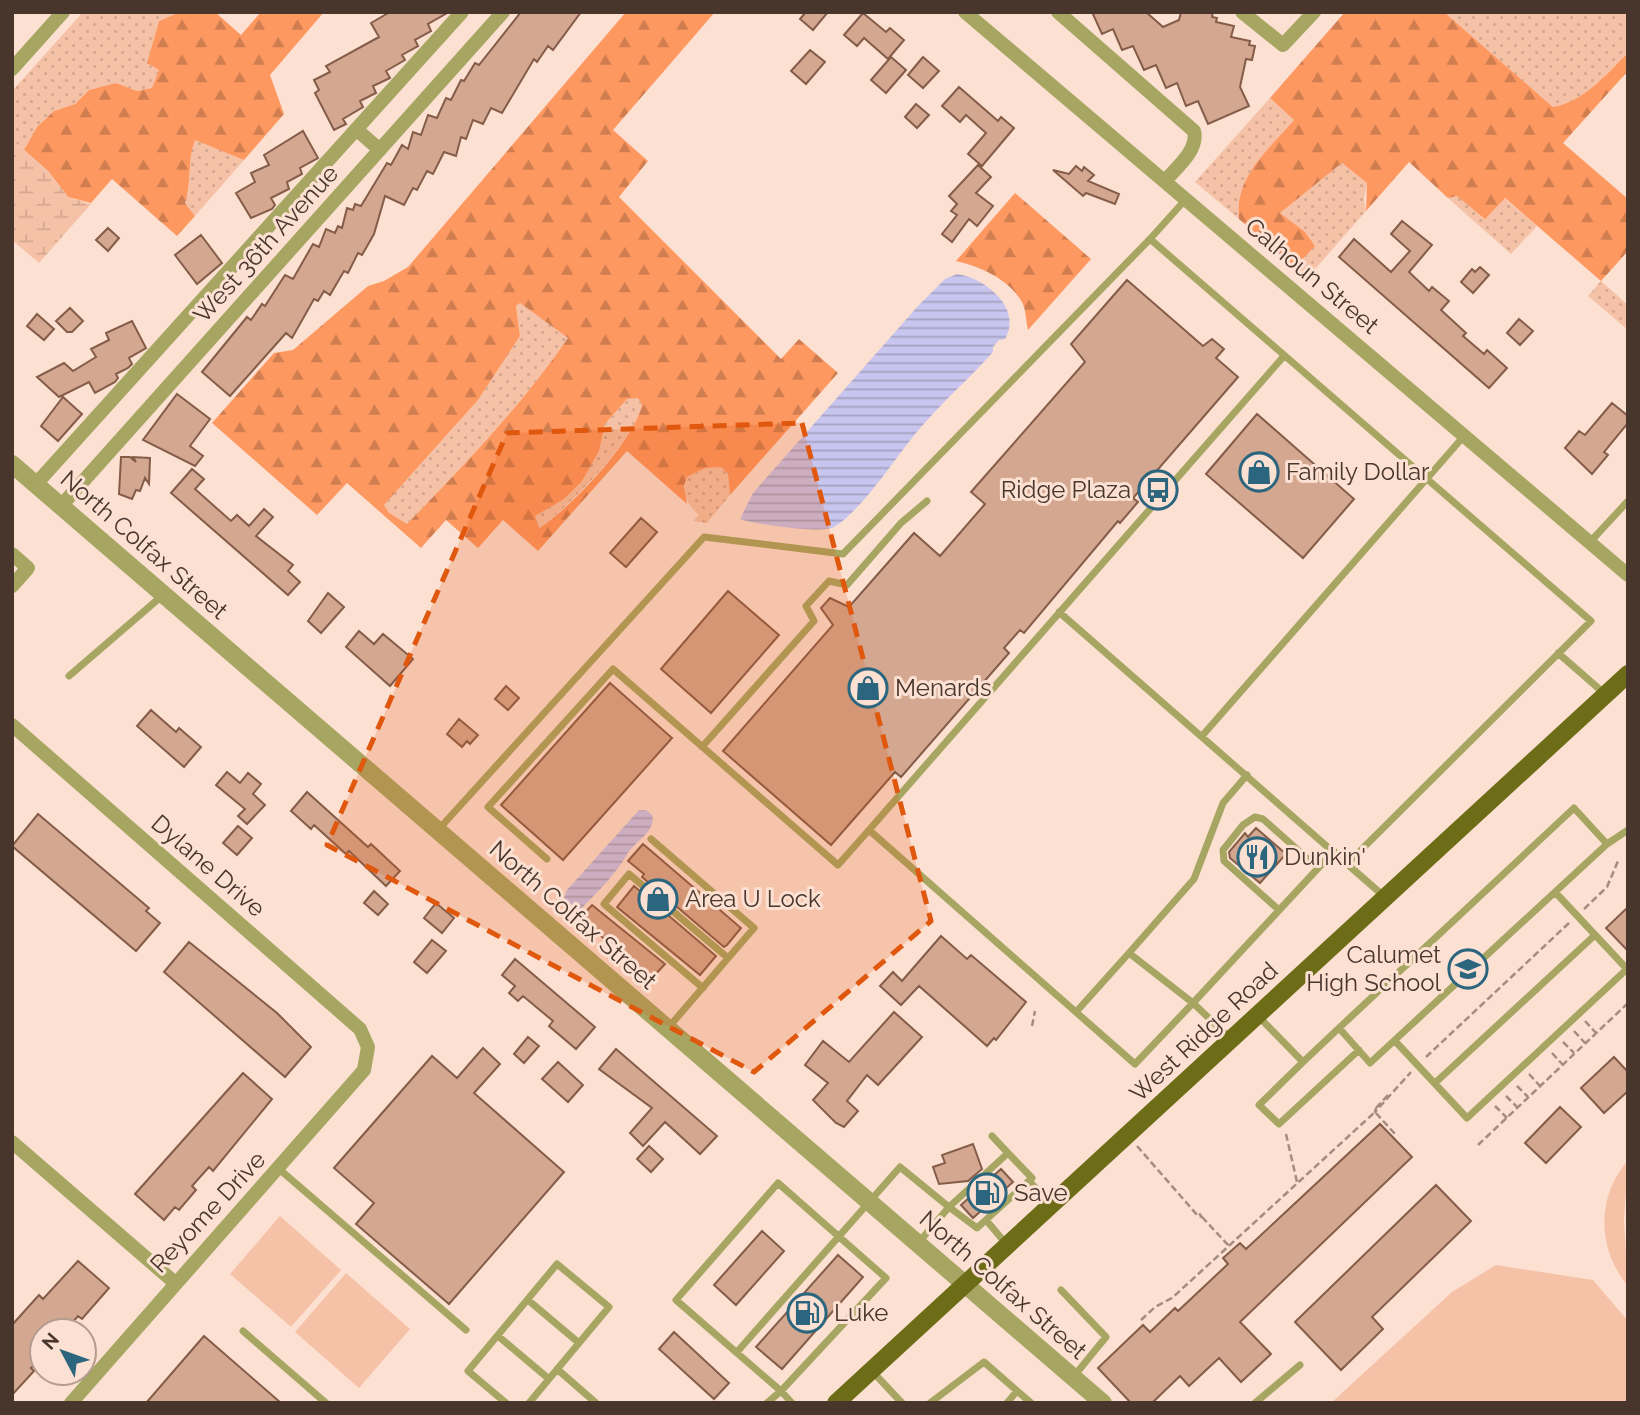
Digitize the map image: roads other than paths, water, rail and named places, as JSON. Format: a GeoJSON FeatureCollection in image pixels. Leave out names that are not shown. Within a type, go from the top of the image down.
{"type":"FeatureCollection","features":[{"type":"Feature","properties":{"kind":"main road","name":"West Ridge Road"},"geometry":{"type":"LineString","coordinates":[[836,1403],[1628,674]]}},
{"type":"Feature","properties":{"kind":"street"},"geometry":{"type":"LineString","coordinates":[[12,69],[63,12]]}},
{"type":"Feature","properties":{"kind":"street","name":"West 36th Avenue"},"geometry":{"type":"LineString","coordinates":[[36,484],[462,12]]}},
{"type":"Feature","properties":{"kind":"street","name":"West 36th Avenue"},"geometry":{"type":"LineString","coordinates":[[61,506],[503,12]]}},
{"type":"Feature","properties":{"kind":"street","name":"Calhoun Street"},"geometry":{"type":"LineString","coordinates":[[965,12],[1628,575]]}},
{"type":"Feature","properties":{"kind":"street"},"geometry":{"type":"LineString","coordinates":[[1058,12],[1186,122],[1195,136],[1192,149],[1165,181]]}},
{"type":"Feature","properties":{"kind":"street"},"geometry":{"type":"LineString","coordinates":[[1242,12],[1283,45],[1314,12]]}},
{"type":"Feature","properties":{"kind":"street"},"geometry":{"type":"LineString","coordinates":[[356,129],[380,150]]}},
{"type":"Feature","properties":{"kind":"street","name":"North Colfax Street"},"geometry":{"type":"LineString","coordinates":[[12,464],[1103,1403]]}},
{"type":"Feature","properties":{"kind":"street"},"geometry":{"type":"LineString","coordinates":[[12,554],[29,568],[12,586]]}},
{"type":"Feature","properties":{"kind":"street","name":"Dylane Drive"},"geometry":{"type":"LineString","coordinates":[[12,725],[360,1029],[368,1047]]}},
{"type":"Feature","properties":{"kind":"street","name":"Reyome Drive"},"geometry":{"type":"LineString","coordinates":[[71,1403],[174,1282],[279,1169],[364,1070],[368,1047]]}},
{"type":"Feature","properties":{"kind":"street"},"geometry":{"type":"LineString","coordinates":[[12,1142],[174,1282]]}},
{"type":"Feature","properties":{"kind":"lane"},"geometry":{"type":"LineString","coordinates":[[437,831],[704,537],[843,554],[1150,239],[1186,198]]}},
{"type":"Feature","properties":{"kind":"lane"},"geometry":{"type":"LineString","coordinates":[[1150,239],[1591,621],[1348,863]]}},
{"type":"Feature","properties":{"kind":"lane"},"geometry":{"type":"LineString","coordinates":[[547,859],[488,807],[613,669],[838,865],[1284,356]]}},
{"type":"Feature","properties":{"kind":"lane"},"geometry":{"type":"LineString","coordinates":[[1202,736],[1465,435]]}},
{"type":"Feature","properties":{"kind":"lane"},"geometry":{"type":"LineString","coordinates":[[702,747],[814,621],[806,606],[829,581],[847,584],[901,523],[928,501]]}},
{"type":"Feature","properties":{"kind":"lane"},"geometry":{"type":"LineString","coordinates":[[1590,542],[1628,501]]}},
{"type":"Feature","properties":{"kind":"lane"},"geometry":{"type":"LineString","coordinates":[[69,676],[163,594]]}},
{"type":"Feature","properties":{"kind":"lane"},"geometry":{"type":"LineString","coordinates":[[1059,612],[1386,898]]}},
{"type":"Feature","properties":{"kind":"lane"},"geometry":{"type":"LineString","coordinates":[[1559,653],[1605,695]]}},
{"type":"Feature","properties":{"kind":"lane"},"geometry":{"type":"LineString","coordinates":[[1076,1012],[1194,879],[1223,803],[1247,775]]}},
{"type":"Feature","properties":{"kind":"lane"},"geometry":{"type":"LineString","coordinates":[[1359,1050],[1279,1125],[1259,1105],[1574,808],[1607,844]]}},
{"type":"Feature","properties":{"kind":"lane"},"geometry":{"type":"LineString","coordinates":[[1279,910],[1224,862],[1223,850],[1243,825],[1255,817],[1263,819],[1318,868]]}},
{"type":"Feature","properties":{"kind":"lane"},"geometry":{"type":"LineString","coordinates":[[869,830],[1135,1064],[1334,851]]}},
{"type":"Feature","properties":{"kind":"lane"},"geometry":{"type":"LineString","coordinates":[[1339,1028],[1370,1063],[1607,844],[1628,830]]}},
{"type":"Feature","properties":{"kind":"lane"},"geometry":{"type":"LineString","coordinates":[[651,839],[754,928],[668,1029]]}},
{"type":"Feature","properties":{"kind":"lane"},"geometry":{"type":"LineString","coordinates":[[703,988],[604,904],[629,874],[728,958]]}},
{"type":"Feature","properties":{"kind":"lane"},"geometry":{"type":"LineString","coordinates":[[1395,1041],[1467,1118],[1628,970],[1555,892]]}},
{"type":"Feature","properties":{"kind":"lane"},"geometry":{"type":"LineString","coordinates":[[1435,1083],[1595,935]]}},
{"type":"Feature","properties":{"kind":"lane"},"geometry":{"type":"LineString","coordinates":[[1129,953],[1192,1003],[1232,1040]]}},
{"type":"Feature","properties":{"kind":"lane"},"geometry":{"type":"LineString","coordinates":[[1258,1016],[1303,1062]]}},
{"type":"Feature","properties":{"kind":"lane"},"geometry":{"type":"LineString","coordinates":[[737,1352],[900,1167],[977,1228],[1032,1178],[992,1136]]}},
{"type":"Feature","properties":{"kind":"lane"},"geometry":{"type":"LineString","coordinates":[[918,1244],[949,1207],[971,1192],[1008,1153]]}},
{"type":"Feature","properties":{"kind":"lane"},"geometry":{"type":"LineString","coordinates":[[279,1169],[466,1330]]}},
{"type":"Feature","properties":{"kind":"lane"},"geometry":{"type":"LineString","coordinates":[[1029,1181],[1052,1206]]}},
{"type":"Feature","properties":{"kind":"lane"},"geometry":{"type":"LineString","coordinates":[[767,1403],[780,1391],[887,1278],[778,1183],[676,1300],[737,1352],[780,1391],[792,1403]]}},
{"type":"Feature","properties":{"kind":"lane"},"geometry":{"type":"LineString","coordinates":[[1000,1193],[1007,1200]]}},
{"type":"Feature","properties":{"kind":"lane"},"geometry":{"type":"LineString","coordinates":[[985,1207],[1008,1246]]}},
{"type":"Feature","properties":{"kind":"lane"},"geometry":{"type":"LineString","coordinates":[[506,1403],[468,1371],[558,1264],[608,1307],[529,1403]]}},
{"type":"Feature","properties":{"kind":"lane"},"geometry":{"type":"LineString","coordinates":[[1061,1290],[1106,1337],[1073,1377]]}},
{"type":"Feature","properties":{"kind":"lane"},"geometry":{"type":"LineString","coordinates":[[527,1300],[579,1343]]}},
{"type":"Feature","properties":{"kind":"lane"},"geometry":{"type":"LineString","coordinates":[[243,1331],[326,1403]]}},
{"type":"Feature","properties":{"kind":"lane"},"geometry":{"type":"LineString","coordinates":[[498,1336],[549,1379]]}},
{"type":"Feature","properties":{"kind":"lane"},"geometry":{"type":"LineString","coordinates":[[930,1403],[984,1363],[1031,1403]]}},
{"type":"Feature","properties":{"kind":"lane"},"geometry":{"type":"LineString","coordinates":[[1255,1403],[1300,1365]]}},
{"type":"Feature","properties":{"kind":"lane"},"geometry":{"type":"LineString","coordinates":[[557,1369],[596,1403]]}},
{"type":"Feature","properties":{"kind":"lane"},"geometry":{"type":"LineString","coordinates":[[872,1370],[902,1403]]}},
{"type":"Feature","properties":{"kind":"lane"},"geometry":{"type":"LineString","coordinates":[[1007,1403],[1017,1391]]}},
{"type":"Feature","properties":{"kind":"water"},"geometry":{"type":"Polygon","coordinates":[[[957,274],[979,281],[998,296],[1009,316],[1005,339],[999,340],[993,347],[993,352],[922,426],[857,507],[834,527],[827,529],[787,528],[740,519],[753,493],[918,306],[945,279],[957,274]]]}},
{"type":"Feature","properties":{"kind":"water"},"geometry":{"type":"Polygon","coordinates":[[[639,810],[646,810],[652,815],[651,827],[579,911],[564,898],[567,890],[639,810]]]}},
{"type":"Feature","properties":{"kind":"place","name":"Family Dollar"},"geometry":{"type":"Point","coordinates":[1259,472]}},
{"type":"Feature","properties":{"kind":"place","name":"Ridge Plaza"},"geometry":{"type":"Point","coordinates":[1158,490]}},
{"type":"Feature","properties":{"kind":"place","name":"Menards"},"geometry":{"type":"Point","coordinates":[868,688]}},
{"type":"Feature","properties":{"kind":"place","name":"Dunkin'"},"geometry":{"type":"Point","coordinates":[1257,857]}},
{"type":"Feature","properties":{"kind":"place","name":"Area U Lock"},"geometry":{"type":"Point","coordinates":[658,899]}},
{"type":"Feature","properties":{"kind":"place","name":"Calumet High School"},"geometry":{"type":"Point","coordinates":[1468,969]}},
{"type":"Feature","properties":{"kind":"place","name":"Save"},"geometry":{"type":"Point","coordinates":[987,1193]}},
{"type":"Feature","properties":{"kind":"place","name":"Luke"},"geometry":{"type":"Point","coordinates":[807,1313]}}]}
